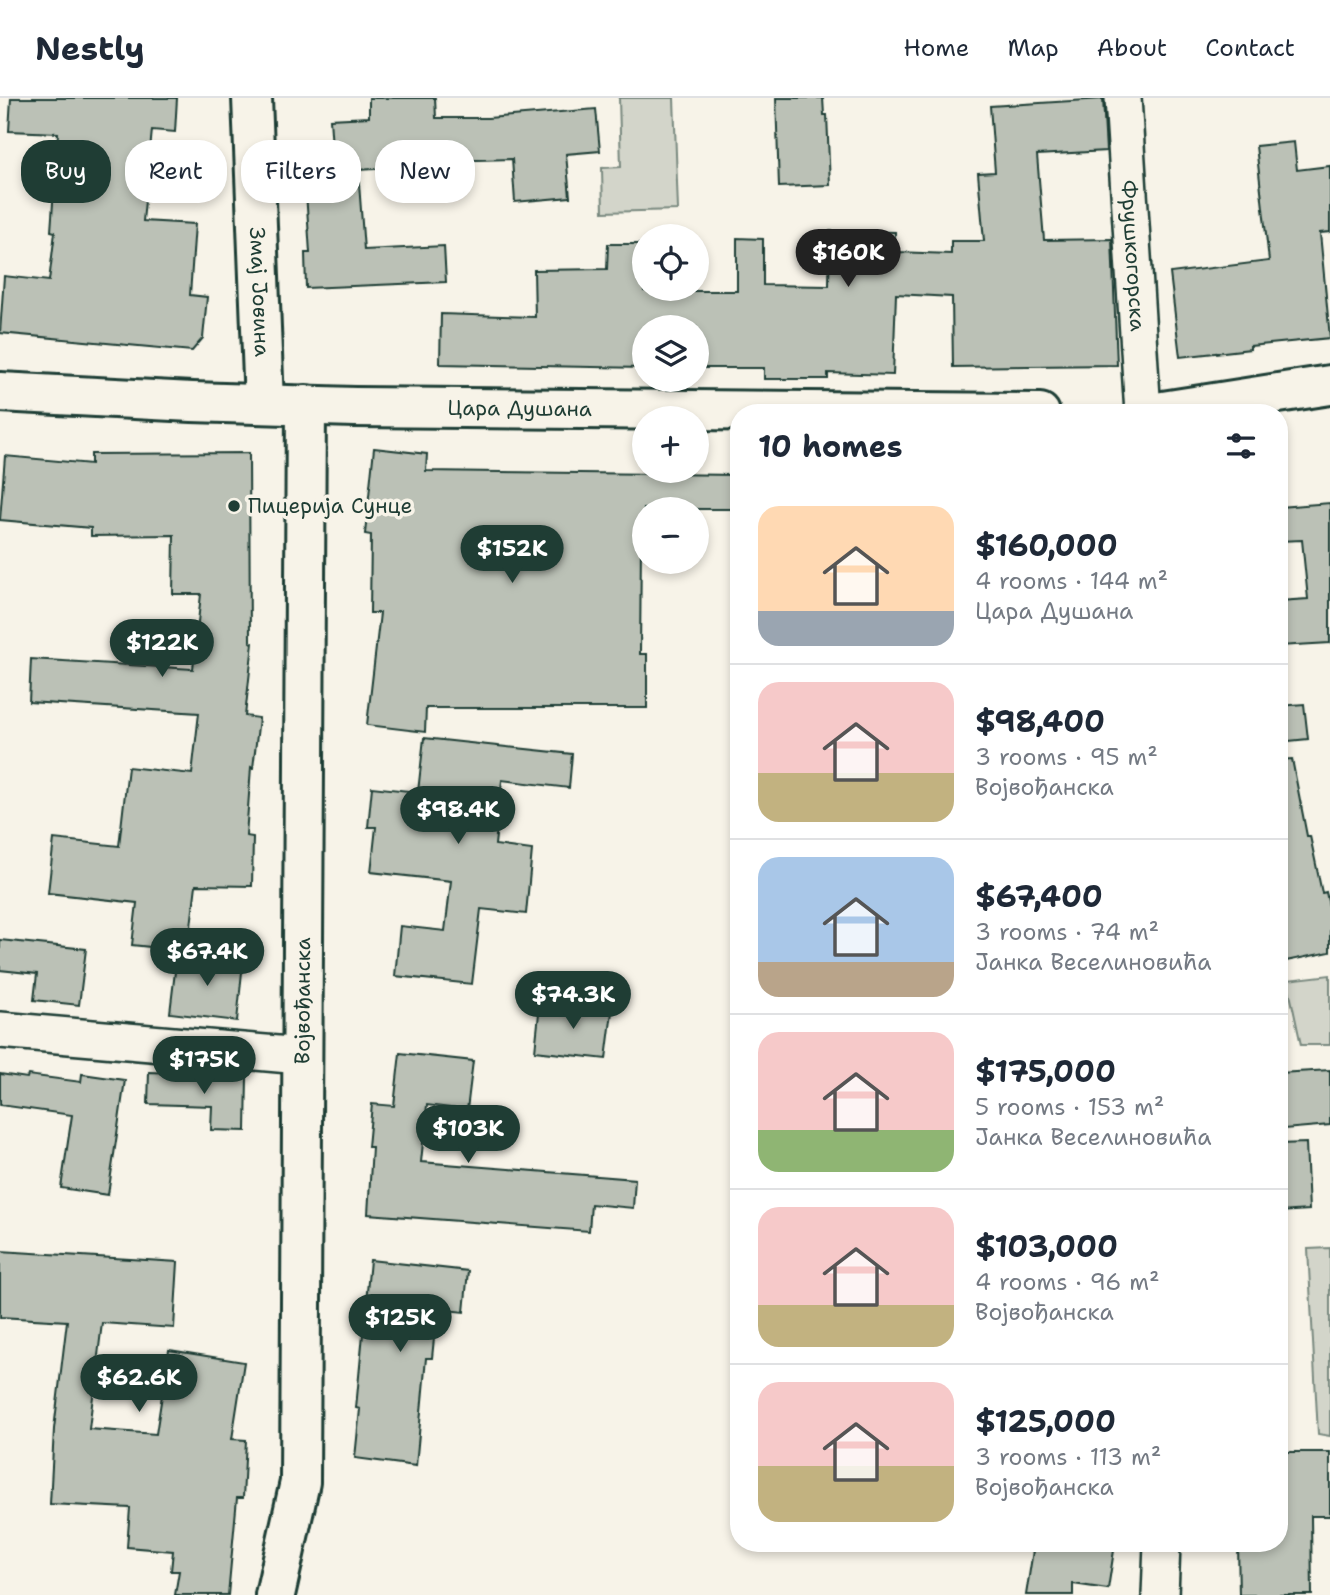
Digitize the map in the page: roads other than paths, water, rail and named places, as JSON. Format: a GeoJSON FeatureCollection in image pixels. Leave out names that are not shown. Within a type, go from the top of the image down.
{"type":"FeatureCollection","features":[{"type":"Feature","properties":{"kind":"street","name":"Змај Јовина"},"geometry":{"type":"LineString","coordinates":[[253,98],[264,404]]}},
{"type":"Feature","properties":{"kind":"street","name":"Фрушкогорска"},"geometry":{"type":"LineString","coordinates":[[1123,98],[1142,404]]}},
{"type":"Feature","properties":{"kind":"street"},"geometry":{"type":"LineString","coordinates":[[1208,404],[1330,385]]}},
{"type":"Feature","properties":{"kind":"street","name":"Цара Душана"},"geometry":{"type":"LineString","coordinates":[[0,392],[264,404],[730,410]]}},
{"type":"Feature","properties":{"kind":"street","name":"Војвођанска"},"geometry":{"type":"LineString","coordinates":[[275,1595],[300,1482],[306,405]]}},
{"type":"Feature","properties":{"kind":"street"},"geometry":{"type":"LineString","coordinates":[[0,1030],[301,1056]]}},
{"type":"Feature","properties":{"kind":"street"},"geometry":{"type":"LineString","coordinates":[[1160,1595],[1162,1552]]}},
{"type":"Feature","properties":{"kind":"place","name":"Пицерија Сунце"},"geometry":{"type":"Point","coordinates":[234,506]}}]}
